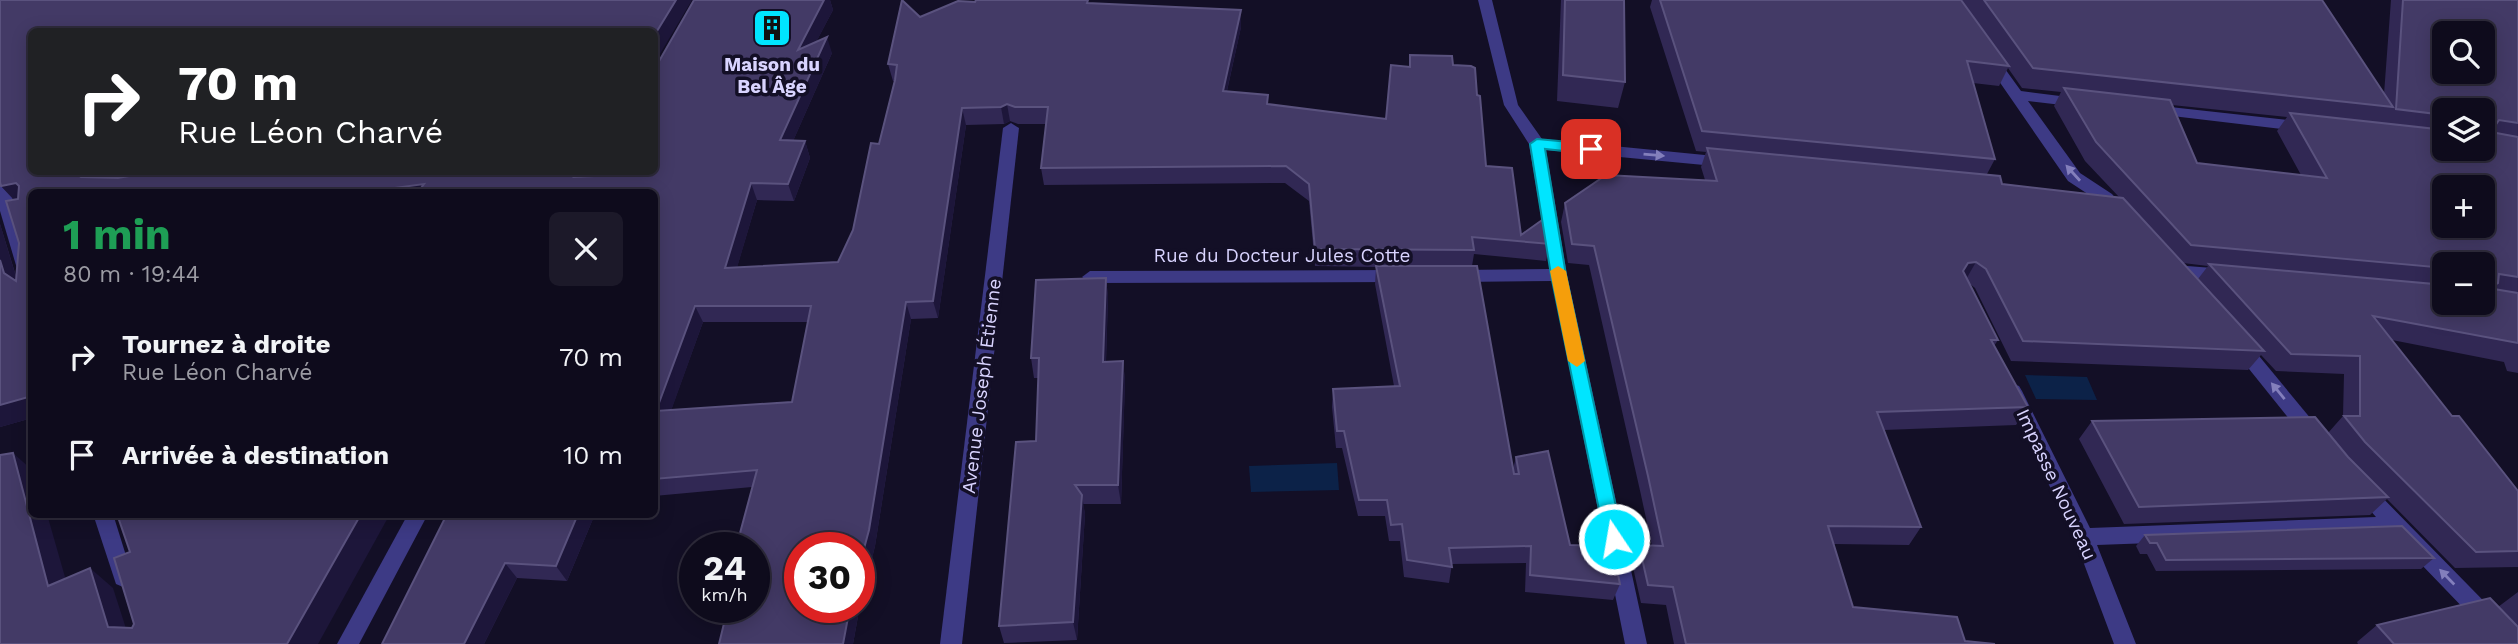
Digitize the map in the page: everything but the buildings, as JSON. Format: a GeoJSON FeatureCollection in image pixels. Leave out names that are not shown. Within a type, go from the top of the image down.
{"type":"FeatureCollection","features":[{"type":"Feature","properties":{"kind":"street"},"geometry":{"type":"LineString","coordinates":[[1485,0],[1511,105],[1537,144],[1559,275],[1636,644]]}},
{"type":"Feature","properties":{"kind":"street"},"geometry":{"type":"LineString","coordinates":[[1980,43],[2074,177],[2106,198],[2132,226]]}},
{"type":"Feature","properties":{"kind":"street"},"geometry":{"type":"LineString","coordinates":[[2018,95],[2101,104]]}},
{"type":"Feature","properties":{"kind":"street"},"geometry":{"type":"LineString","coordinates":[[2142,109],[2321,128]]}},
{"type":"Feature","properties":{"kind":"street","name":"Avenue Joseph Étienne"},"geometry":{"type":"LineString","coordinates":[[951,644],[1011,128]]}},
{"type":"Feature","properties":{"kind":"street"},"geometry":{"type":"LineString","coordinates":[[1537,144],[1745,164]]}},
{"type":"Feature","properties":{"kind":"street"},"geometry":{"type":"LineString","coordinates":[[0,184],[28,277]]}},
{"type":"Feature","properties":{"kind":"street"},"geometry":{"type":"LineString","coordinates":[[2065,194],[2106,198]]}},
{"type":"Feature","properties":{"kind":"street"},"geometry":{"type":"LineString","coordinates":[[7,213],[28,209]]}},
{"type":"Feature","properties":{"kind":"street"},"geometry":{"type":"LineString","coordinates":[[2190,290],[2169,266],[2245,277]]}},
{"type":"Feature","properties":{"kind":"street","name":"Rue du Docteur Jules Cotte"},"geometry":{"type":"LineString","coordinates":[[1090,277],[1559,275]]}},
{"type":"Feature","properties":{"kind":"street"},"geometry":{"type":"LineString","coordinates":[[2227,331],[2322,446]]}},
{"type":"Feature","properties":{"kind":"street","name":"Impasse Nouveau"},"geometry":{"type":"LineString","coordinates":[[2006,376],[2084,537],[2125,644]]}},
{"type":"Feature","properties":{"kind":"street"},"geometry":{"type":"LineString","coordinates":[[2348,477],[2512,644]]}},
{"type":"Feature","properties":{"kind":"street"},"geometry":{"type":"LineString","coordinates":[[104,518],[128,592]]}},
{"type":"Feature","properties":{"kind":"street"},"geometry":{"type":"LineString","coordinates":[[348,644],[416,518]]}},
{"type":"Feature","properties":{"kind":"street"},"geometry":{"type":"LineString","coordinates":[[2084,537],[2396,525]]}},
{"type":"Feature","properties":{"kind":"water"},"geometry":{"type":"Polygon","coordinates":[[[2025,375],[2087,377],[2097,400],[2036,399],[2025,375]]]}},
{"type":"Feature","properties":{"kind":"water"},"geometry":{"type":"Polygon","coordinates":[[[1337,463],[1339,490],[1251,492],[1249,466],[1337,463]]]}},
{"type":"Feature","properties":{"kind":"slow traffic"},"geometry":{"type":"LineString","coordinates":[[1558,271],[1577,361]]}},
{"type":"Feature","properties":{"kind":"place","name":"Maison du Bel Âge"},"geometry":{"type":"Point","coordinates":[772,28]}},
{"type":"Feature","properties":{"kind":"route"},"geometry":{"type":"LineString","coordinates":[[1591,149],[1537,144],[1559,275],[1614,539]]}}]}
